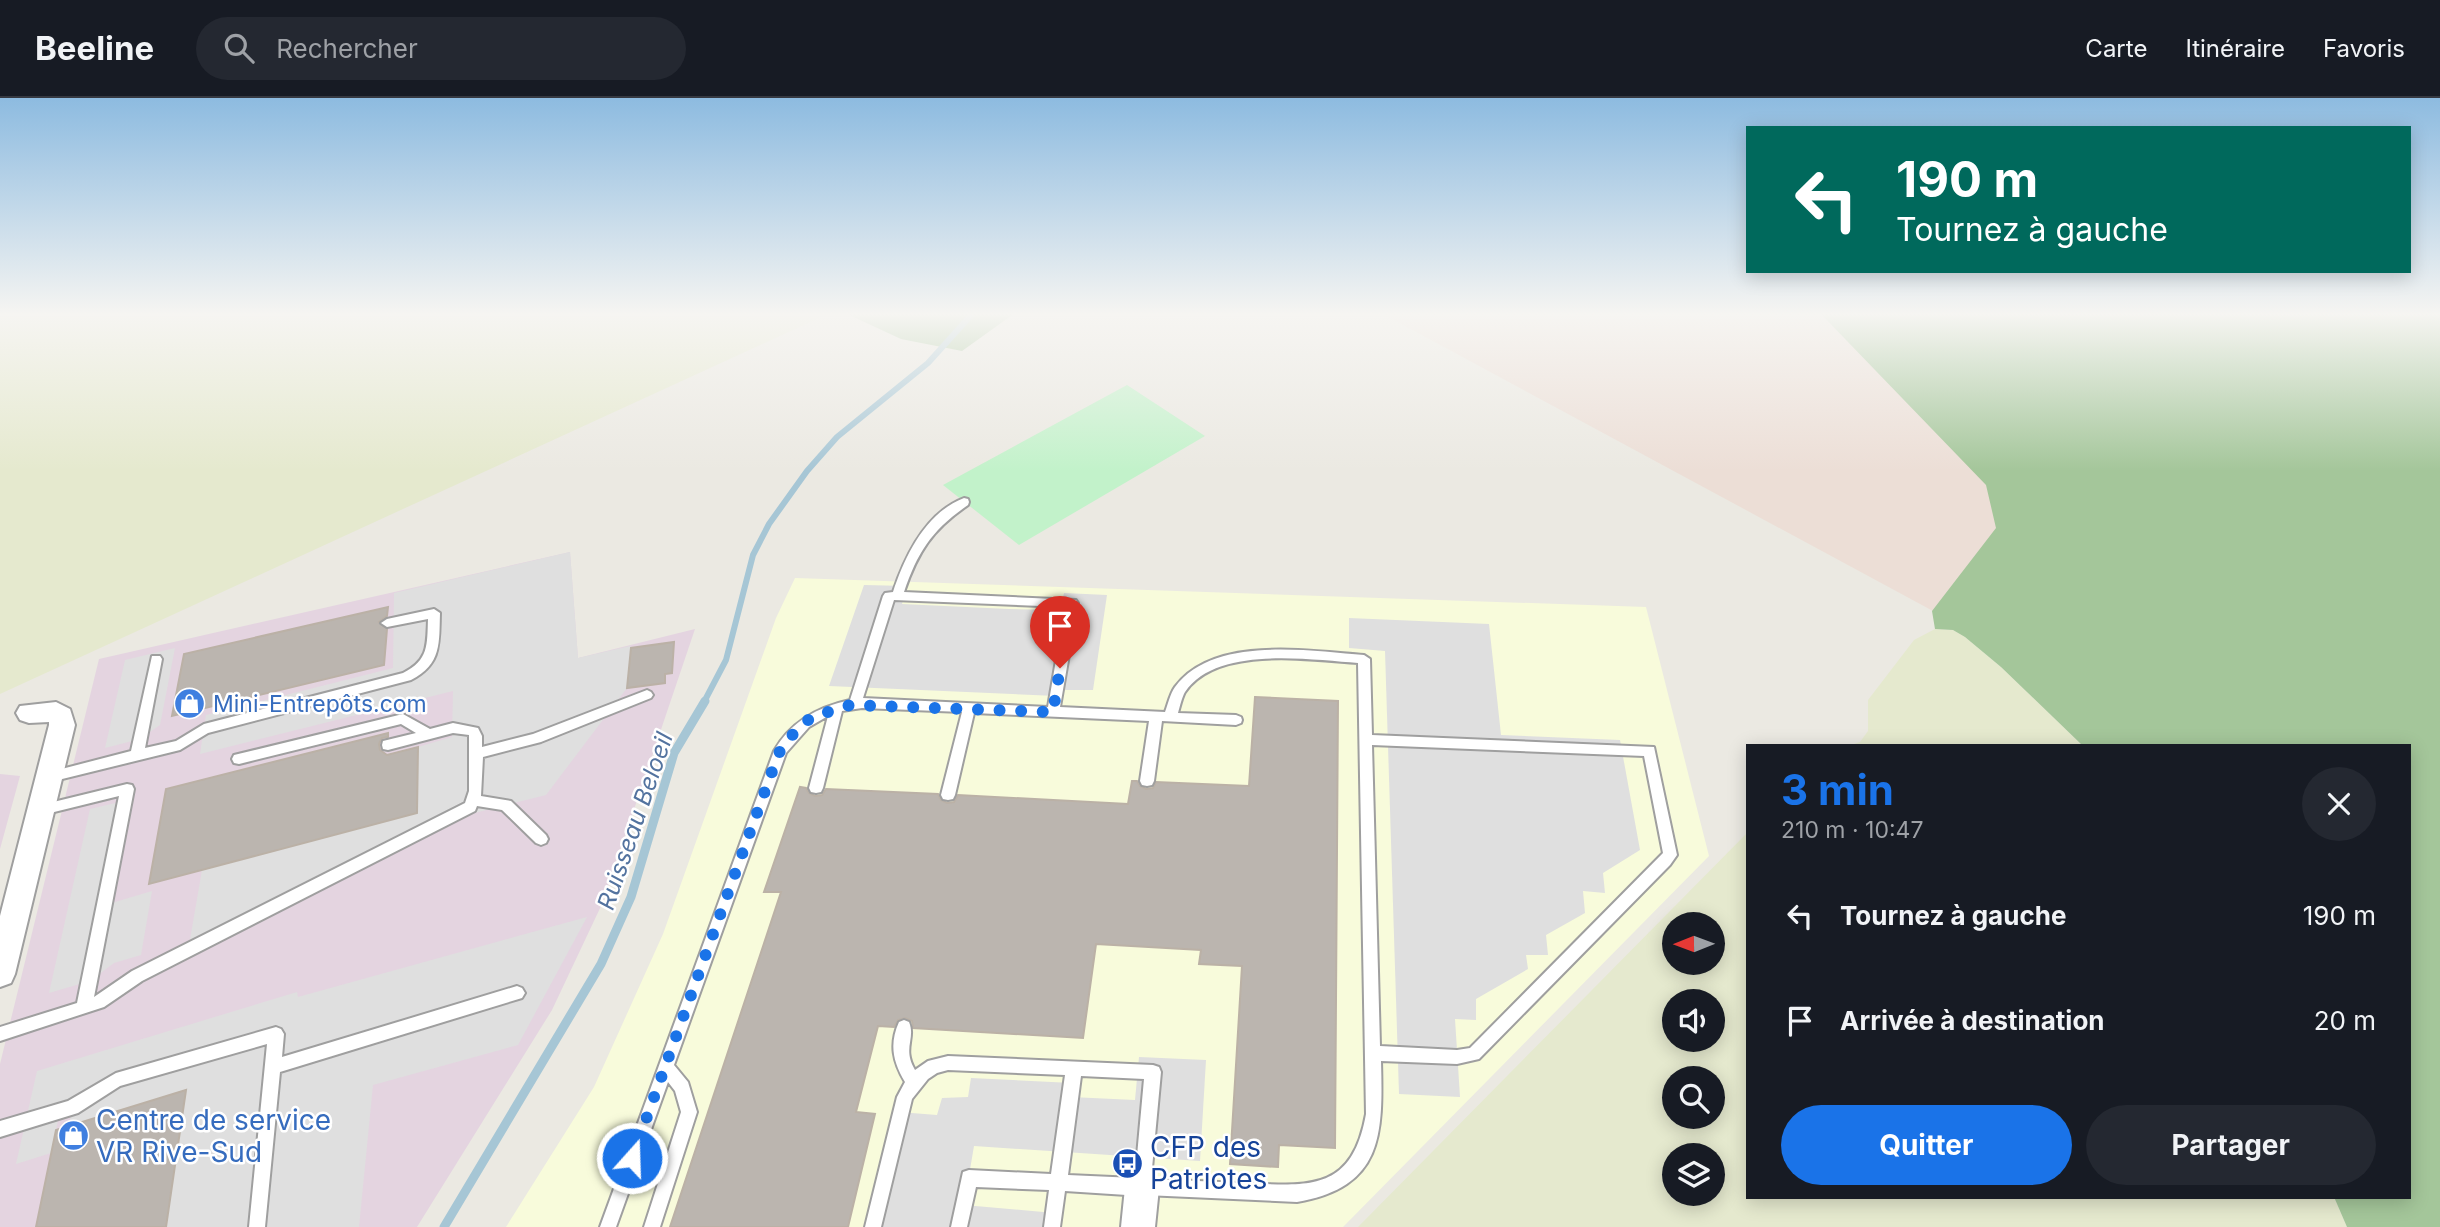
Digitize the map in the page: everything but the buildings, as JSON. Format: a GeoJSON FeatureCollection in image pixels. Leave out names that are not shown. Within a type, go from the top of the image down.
{"type":"FeatureCollection","features":[{"type":"Feature","properties":{"kind":"street"},"geometry":{"type":"LineString","coordinates":[[0,974],[62,725],[61,716],[49,710],[29,713]]}},
{"type":"Feature","properties":{"kind":"street"},"geometry":{"type":"LineString","coordinates":[[1138,1227],[1142,1188]]}},
{"type":"Feature","properties":{"kind":"lane"},"geometry":{"type":"LineString","coordinates":[[897,596],[914,552],[932,525],[964,502]]}},
{"type":"Feature","properties":{"kind":"lane"},"geometry":{"type":"LineString","coordinates":[[855,704],[888,596],[1072,603],[1053,712]]}},
{"type":"Feature","properties":{"kind":"lane"},"geometry":{"type":"LineString","coordinates":[[50,777],[180,744],[204,729],[407,677],[424,668],[429,662],[432,648],[434,613],[387,624]]}},
{"type":"Feature","properties":{"kind":"lane"},"geometry":{"type":"LineString","coordinates":[[960,1227],[968,1178],[1297,1194],[1329,1189],[1354,1167],[1366,1150],[1372,1132],[1373,1053],[1364,659],[1252,654],[1222,660],[1189,679],[1178,691],[1163,716],[1147,781]]}},
{"type":"Feature","properties":{"kind":"lane"},"geometry":{"type":"LineString","coordinates":[[137,755],[156,659]]}},
{"type":"Feature","properties":{"kind":"lane"},"geometry":{"type":"LineString","coordinates":[[476,754],[537,738],[647,695]]}},
{"type":"Feature","properties":{"kind":"lane"},"geometry":{"type":"LineString","coordinates":[[608,1227],[780,751],[787,740],[805,723],[837,707],[855,704],[1236,719]]}},
{"type":"Feature","properties":{"kind":"lane"},"geometry":{"type":"LineString","coordinates":[[816,788],[837,707]]}},
{"type":"Feature","properties":{"kind":"lane"},"geometry":{"type":"LineString","coordinates":[[948,795],[970,708]]}},
{"type":"Feature","properties":{"kind":"lane"},"geometry":{"type":"LineString","coordinates":[[239,759],[403,719],[428,734]]}},
{"type":"Feature","properties":{"kind":"lane"},"geometry":{"type":"LineString","coordinates":[[0,1034],[99,1002],[137,975],[464,812],[475,800],[476,736],[473,731],[453,728],[388,745]]}},
{"type":"Feature","properties":{"kind":"lane"},"geometry":{"type":"LineString","coordinates":[[1366,740],[1649,751],[1671,850],[1665,860],[1474,1054],[1457,1057],[1373,1053]]}},
{"type":"Feature","properties":{"kind":"lane"},"geometry":{"type":"LineString","coordinates":[[42,810],[127,789],[84,1008]]}},
{"type":"Feature","properties":{"kind":"lane"},"geometry":{"type":"LineString","coordinates":[[475,800],[506,805],[541,839]]}},
{"type":"Feature","properties":{"kind":"lane"},"geometry":{"type":"LineString","coordinates":[[273,1067],[517,993]]}},
{"type":"Feature","properties":{"kind":"lane"},"geometry":{"type":"LineString","coordinates":[[904,1027],[899,1050],[901,1063],[914,1081]]}},
{"type":"Feature","properties":{"kind":"lane"},"geometry":{"type":"LineString","coordinates":[[0,1129],[72,1108],[116,1080],[276,1034],[257,1227]]}},
{"type":"Feature","properties":{"kind":"lane"},"geometry":{"type":"LineString","coordinates":[[873,1227],[899,1112],[914,1081],[936,1064],[1153,1072],[1142,1188]]}},
{"type":"Feature","properties":{"kind":"lane"},"geometry":{"type":"LineString","coordinates":[[652,1227],[689,1112],[682,1087],[666,1067]]}},
{"type":"Feature","properties":{"kind":"lane"},"geometry":{"type":"LineString","coordinates":[[1052,1227],[1074,1068]]}},
{"type":"Feature","properties":{"kind":"shaded area"},"geometry":{"type":"Polygon","coordinates":[[[0,366],[715,366],[0,694],[0,366]]]}},
{"type":"Feature","properties":{"kind":"shaded area"},"geometry":{"type":"Polygon","coordinates":[[[1479,366],[2436,366],[2410,744],[1933,611],[1479,366]]]}},
{"type":"Feature","properties":{"kind":"shaded area"},"geometry":{"type":"Polygon","coordinates":[[[1871,366],[2440,366],[2440,1227],[2347,1227],[2335,1199],[2411,1199],[2411,744],[2081,744],[2001,667],[1965,637],[1953,630],[1935,629],[1932,611],[1996,528],[1986,485],[1871,366]]]}},
{"type":"Feature","properties":{"kind":"shaded area"},"geometry":{"type":"Polygon","coordinates":[[[1127,385],[1205,436],[1019,545],[943,485],[1127,385]]]}},
{"type":"Feature","properties":{"kind":"shaded area"},"geometry":{"type":"Polygon","coordinates":[[[570,552],[578,658],[695,629],[602,904],[552,1010],[417,1227],[0,1227],[0,1064],[99,659],[570,552]]]}},
{"type":"Feature","properties":{"kind":"shaded area"},"geometry":{"type":"Polygon","coordinates":[[[570,552],[578,658],[630,646],[631,648],[627,688],[546,795],[451,819],[188,951],[202,870],[416,813],[418,747],[452,737],[453,691],[200,754],[206,715],[393,668],[394,593],[570,552]]]}},
{"type":"Feature","properties":{"kind":"shaded area"},"geometry":{"type":"Polygon","coordinates":[[[795,578],[1646,607],[1709,856],[1343,1227],[506,1227],[594,1087],[663,934],[776,618],[795,578]]]}},
{"type":"Feature","properties":{"kind":"shaded area"},"geometry":{"type":"Polygon","coordinates":[[[864,585],[907,586],[902,604],[1009,609],[1060,610],[1064,593],[1107,595],[1093,690],[1057,690],[1056,696],[829,686],[864,585]]]}},
{"type":"Feature","properties":{"kind":"shaded area"},"geometry":{"type":"Polygon","coordinates":[[[1349,618],[1489,624],[1501,735],[1620,740],[1640,850],[1603,873],[1605,893],[1583,891],[1585,913],[1546,935],[1548,955],[1526,955],[1528,969],[1476,999],[1476,1020],[1455,1019],[1460,1097],[1399,1094],[1385,651],[1349,648],[1349,618]]]}},
{"type":"Feature","properties":{"kind":"shaded area"},"geometry":{"type":"Polygon","coordinates":[[[1935,629],[1953,630],[1965,637],[2001,667],[2081,744],[1854,744],[1860,742],[1868,731],[1868,700],[1914,640],[1935,629]]]}},
{"type":"Feature","properties":{"kind":"shaded area"},"geometry":{"type":"Polygon","coordinates":[[[175,648],[160,725],[140,739],[105,748],[125,660],[175,648]]]}},
{"type":"Feature","properties":{"kind":"shaded area"},"geometry":{"type":"Polygon","coordinates":[[[0,774],[20,776],[0,849],[0,774]]]}},
{"type":"Feature","properties":{"kind":"shaded area"},"geometry":{"type":"Polygon","coordinates":[[[124,801],[105,905],[152,891],[141,955],[114,963],[90,981],[49,993],[90,809],[124,801]]]}},
{"type":"Feature","properties":{"kind":"shaded area"},"geometry":{"type":"Polygon","coordinates":[[[1746,834],[1746,1199],[2335,1199],[2347,1227],[1358,1227],[1662,919],[1662,975],[1726,975],[1726,912],[1669,912],[1746,834]]]}},
{"type":"Feature","properties":{"kind":"shaded area"},"geometry":{"type":"Polygon","coordinates":[[[587,917],[518,1045],[373,1085],[359,1227],[166,1227],[185,1090],[69,1126],[72,1108],[60,1111],[51,1153],[16,1164],[37,1071],[297,992],[298,997],[587,917]]]}},
{"type":"Feature","properties":{"kind":"shaded area"},"geometry":{"type":"Polygon","coordinates":[[[1139,1057],[1206,1060],[1200,1161],[974,1146],[964,1205],[1054,1213],[1052,1227],[873,1227],[899,1112],[937,1115],[942,1098],[968,1097],[971,1078],[1072,1083],[1071,1097],[1135,1100],[1139,1057]]]}},
{"type":"Feature","properties":{"kind":"waterway","name":"Ruisseau Beloeil"},"geometry":{"type":"LineString","coordinates":[[704,702],[726,660],[753,555],[769,524],[807,471],[837,437],[925,366]]}},
{"type":"Feature","properties":{"kind":"waterway","name":"Ruisseau Beloeil"},"geometry":{"type":"LineString","coordinates":[[444,1227],[601,964],[631,897],[674,753],[705,701]]}},
{"type":"Feature","properties":{"kind":"place","name":"Mini-Entrepôts.com"},"geometry":{"type":"Point","coordinates":[190,704]}},
{"type":"Feature","properties":{"kind":"place","name":"Centre de service VR Rive-Sud"},"geometry":{"type":"Point","coordinates":[73,1136]}},
{"type":"Feature","properties":{"kind":"place","name":"CFP des Patriotes"},"geometry":{"type":"Point","coordinates":[1127,1163]}},
{"type":"Feature","properties":{"kind":"route"},"geometry":{"type":"LineString","coordinates":[[632,1158],[774,766],[787,740],[812,717],[830,709],[850,705],[1053,712],[1060,668]]}}]}
